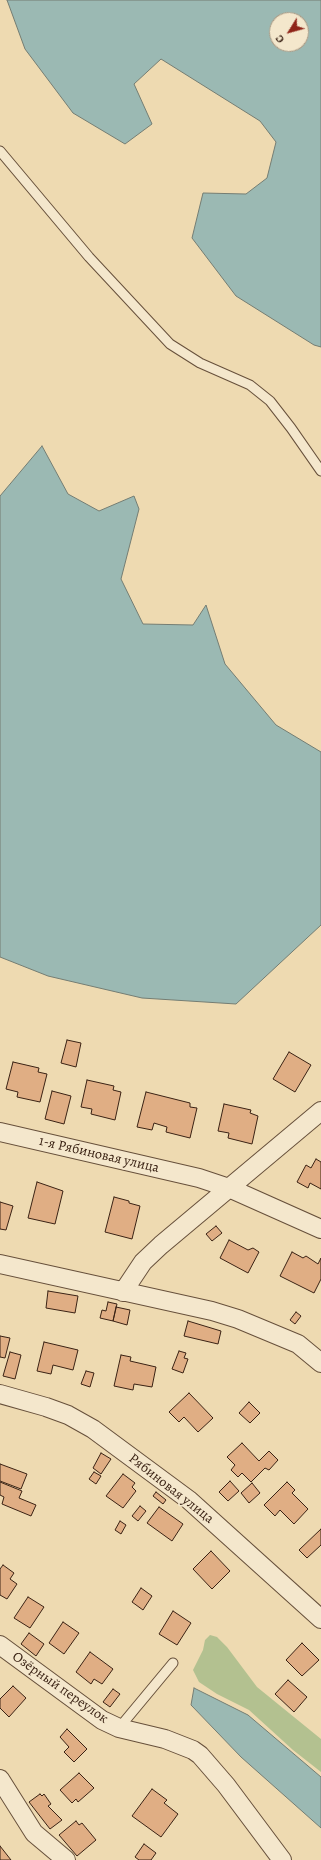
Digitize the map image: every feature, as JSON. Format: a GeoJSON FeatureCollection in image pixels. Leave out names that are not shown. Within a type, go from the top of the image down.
{"type":"FeatureCollection","features":[{"type":"Feature","properties":{"kind":"street"},"geometry":{"type":"LineString","coordinates":[[123,1292],[147,1258],[321,1111]]}},
{"type":"Feature","properties":{"kind":"street","name":"1-я Рябиновая улица"},"geometry":{"type":"LineString","coordinates":[[0,1132],[199,1178],[229,1188],[321,1229]]}},
{"type":"Feature","properties":{"kind":"street"},"geometry":{"type":"LineString","coordinates":[[0,1264],[212,1311],[238,1319],[298,1344],[321,1363]]}},
{"type":"Feature","properties":{"kind":"street","name":"Рябиновая улица"},"geometry":{"type":"LineString","coordinates":[[1,1396],[46,1407],[68,1415],[92,1428],[189,1500],[321,1619]]}},
{"type":"Feature","properties":{"kind":"street","name":"Озёрный переулок"},"geometry":{"type":"LineString","coordinates":[[0,1645],[102,1720],[120,1728],[165,1739],[193,1750],[200,1755],[226,1785],[282,1860]]}},
{"type":"Feature","properties":{"kind":"street"},"geometry":{"type":"LineString","coordinates":[[0,1779],[34,1833],[66,1860]]}},
{"type":"Feature","properties":{"kind":"lane"},"geometry":{"type":"LineString","coordinates":[[0,151],[89,257],[170,344],[200,363],[250,385],[270,401],[321,471]]}},
{"type":"Feature","properties":{"kind":"lane"},"geometry":{"type":"LineString","coordinates":[[120,1728],[173,1663]]}},
{"type":"Feature","properties":{"kind":"green space"},"geometry":{"type":"Polygon","coordinates":[[[210,1635],[217,1637],[227,1647],[257,1687],[321,1739],[321,1772],[293,1750],[249,1710],[217,1694],[199,1682],[193,1670],[203,1650],[205,1640],[210,1635]]]}},
{"type":"Feature","properties":{"kind":"water"},"geometry":{"type":"Polygon","coordinates":[[[7,0],[321,0],[321,347],[314,345],[236,296],[192,238],[203,193],[246,194],[267,178],[276,142],[260,121],[161,59],[134,84],[152,124],[125,144],[73,113],[25,49],[7,0]]]}},
{"type":"Feature","properties":{"kind":"water"},"geometry":{"type":"Polygon","coordinates":[[[42,446],[68,494],[99,511],[134,496],[139,509],[121,579],[143,624],[193,625],[206,605],[225,664],[276,725],[321,752],[321,925],[236,1004],[142,998],[48,976],[0,957],[0,496],[42,446]]]}},
{"type":"Feature","properties":{"kind":"water"},"geometry":{"type":"Polygon","coordinates":[[[194,1688],[248,1715],[321,1777],[321,1828],[241,1757],[191,1705],[194,1688]]]}},
{"type":"Feature","properties":{"kind":"building"},"geometry":{"type":"Polygon","coordinates":[[[67,1040],[81,1043],[76,1067],[61,1063],[67,1040]]]}},
{"type":"Feature","properties":{"kind":"building"},"geometry":{"type":"Polygon","coordinates":[[[289,1052],[311,1065],[295,1092],[273,1079],[289,1052]]]}},
{"type":"Feature","properties":{"kind":"building"},"geometry":{"type":"Polygon","coordinates":[[[13,1062],[39,1068],[38,1072],[47,1074],[40,1102],[17,1097],[18,1092],[6,1089],[13,1062]]]}},
{"type":"Feature","properties":{"kind":"building"},"geometry":{"type":"Polygon","coordinates":[[[87,1080],[114,1086],[113,1090],[121,1092],[115,1120],[91,1114],[92,1109],[81,1107],[87,1080]]]}},
{"type":"Feature","properties":{"kind":"building"},"geometry":{"type":"Polygon","coordinates":[[[52,1091],[71,1096],[64,1124],[45,1119],[52,1091]]]}},
{"type":"Feature","properties":{"kind":"building"},"geometry":{"type":"Polygon","coordinates":[[[146,1092],[190,1103],[190,1107],[197,1108],[190,1138],[166,1132],[167,1127],[154,1123],[152,1130],[137,1127],[146,1092]]]}},
{"type":"Feature","properties":{"kind":"building"},"geometry":{"type":"Polygon","coordinates":[[[224,1104],[251,1110],[250,1113],[258,1116],[252,1144],[228,1138],[229,1133],[218,1131],[224,1104]]]}},
{"type":"Feature","properties":{"kind":"building"},"geometry":{"type":"Polygon","coordinates":[[[316,1159],[321,1162],[321,1189],[310,1183],[308,1188],[297,1182],[306,1165],[311,1168],[316,1159]]]}},
{"type":"Feature","properties":{"kind":"building"},"geometry":{"type":"Polygon","coordinates":[[[37,1182],[63,1191],[55,1224],[28,1218],[37,1182]]]}},
{"type":"Feature","properties":{"kind":"building"},"geometry":{"type":"Polygon","coordinates":[[[114,1197],[140,1206],[132,1239],[105,1232],[114,1197]]]}},
{"type":"Feature","properties":{"kind":"building"},"geometry":{"type":"Polygon","coordinates":[[[0,1202],[13,1206],[6,1230],[0,1229],[0,1202]]]}},
{"type":"Feature","properties":{"kind":"building"},"geometry":{"type":"Polygon","coordinates":[[[216,1226],[222,1233],[212,1241],[206,1234],[216,1226]]]}},
{"type":"Feature","properties":{"kind":"building"},"geometry":{"type":"Polygon","coordinates":[[[229,1240],[248,1250],[253,1248],[259,1252],[248,1273],[220,1258],[229,1240]]]}},
{"type":"Feature","properties":{"kind":"building"},"geometry":{"type":"Polygon","coordinates":[[[292,1252],[303,1258],[306,1256],[318,1264],[321,1258],[321,1279],[314,1293],[280,1276],[292,1252]]]}},
{"type":"Feature","properties":{"kind":"building"},"geometry":{"type":"Polygon","coordinates":[[[48,1291],[78,1296],[75,1313],[46,1308],[48,1291]]]}},
{"type":"Feature","properties":{"kind":"building"},"geometry":{"type":"Polygon","coordinates":[[[108,1302],[117,1304],[113,1321],[100,1318],[102,1310],[106,1311],[108,1302]]]}},
{"type":"Feature","properties":{"kind":"building"},"geometry":{"type":"Polygon","coordinates":[[[116,1307],[130,1310],[127,1325],[113,1321],[116,1307]]]}},
{"type":"Feature","properties":{"kind":"building"},"geometry":{"type":"Polygon","coordinates":[[[296,1312],[301,1316],[295,1324],[290,1320],[296,1312]]]}},
{"type":"Feature","properties":{"kind":"building"},"geometry":{"type":"Polygon","coordinates":[[[188,1321],[221,1331],[218,1344],[184,1336],[188,1321]]]}},
{"type":"Feature","properties":{"kind":"building"},"geometry":{"type":"Polygon","coordinates":[[[0,1336],[10,1338],[5,1358],[0,1357],[0,1336]]]}},
{"type":"Feature","properties":{"kind":"building"},"geometry":{"type":"Polygon","coordinates":[[[44,1342],[78,1350],[73,1370],[53,1365],[51,1374],[37,1371],[44,1342]]]}},
{"type":"Feature","properties":{"kind":"building"},"geometry":{"type":"Polygon","coordinates":[[[179,1351],[186,1353],[184,1358],[188,1359],[183,1373],[172,1369],[179,1351]]]}},
{"type":"Feature","properties":{"kind":"building"},"geometry":{"type":"Polygon","coordinates":[[[10,1352],[21,1355],[15,1379],[3,1376],[10,1352]]]}},
{"type":"Feature","properties":{"kind":"building"},"geometry":{"type":"Polygon","coordinates":[[[121,1355],[131,1357],[130,1361],[156,1367],[152,1387],[134,1384],[133,1390],[114,1386],[121,1355]]]}},
{"type":"Feature","properties":{"kind":"building"},"geometry":{"type":"Polygon","coordinates":[[[86,1371],[94,1373],[90,1387],[81,1384],[86,1371]]]}},
{"type":"Feature","properties":{"kind":"building"},"geometry":{"type":"Polygon","coordinates":[[[189,1393],[213,1418],[198,1432],[184,1417],[179,1422],[169,1412],[189,1393]]]}},
{"type":"Feature","properties":{"kind":"building"},"geometry":{"type":"Polygon","coordinates":[[[249,1402],[260,1413],[250,1423],[239,1413],[249,1402]]]}},
{"type":"Feature","properties":{"kind":"building"},"geometry":{"type":"Polygon","coordinates":[[[242,1443],[259,1461],[269,1451],[278,1460],[269,1470],[265,1468],[251,1482],[242,1473],[238,1477],[231,1470],[235,1465],[227,1457],[242,1443]]]}},
{"type":"Feature","properties":{"kind":"building"},"geometry":{"type":"Polygon","coordinates":[[[101,1453],[111,1459],[101,1474],[93,1468],[101,1453]]]}},
{"type":"Feature","properties":{"kind":"building"},"geometry":{"type":"Polygon","coordinates":[[[0,1464],[27,1474],[21,1489],[0,1481],[0,1464]]]}},
{"type":"Feature","properties":{"kind":"building"},"geometry":{"type":"Polygon","coordinates":[[[94,1472],[101,1476],[96,1484],[89,1479],[94,1472]]]}},
{"type":"Feature","properties":{"kind":"building"},"geometry":{"type":"Polygon","coordinates":[[[123,1474],[135,1483],[132,1487],[136,1491],[123,1508],[106,1496],[123,1474]]]}},
{"type":"Feature","properties":{"kind":"building"},"geometry":{"type":"Polygon","coordinates":[[[230,1481],[239,1491],[228,1501],[219,1492],[230,1481]]]}},
{"type":"Feature","properties":{"kind":"building"},"geometry":{"type":"Polygon","coordinates":[[[0,1482],[22,1491],[19,1498],[36,1505],[31,1516],[2,1504],[4,1497],[0,1495],[0,1482]]]}},
{"type":"Feature","properties":{"kind":"building"},"geometry":{"type":"Polygon","coordinates":[[[287,1482],[295,1490],[292,1493],[308,1509],[294,1524],[280,1510],[275,1516],[264,1505],[287,1482]]]}},
{"type":"Feature","properties":{"kind":"building"},"geometry":{"type":"Polygon","coordinates":[[[252,1483],[260,1493],[249,1503],[241,1493],[252,1483]]]}},
{"type":"Feature","properties":{"kind":"building"},"geometry":{"type":"Polygon","coordinates":[[[156,1492],[166,1500],[163,1504],[153,1496],[156,1492]]]}},
{"type":"Feature","properties":{"kind":"building"},"geometry":{"type":"Polygon","coordinates":[[[140,1506],[146,1511],[138,1521],[132,1516],[140,1506]]]}},
{"type":"Feature","properties":{"kind":"building"},"geometry":{"type":"Polygon","coordinates":[[[159,1507],[183,1524],[172,1541],[147,1523],[159,1507]]]}},
{"type":"Feature","properties":{"kind":"building"},"geometry":{"type":"Polygon","coordinates":[[[120,1521],[126,1525],[121,1534],[115,1530],[120,1521]]]}},
{"type":"Feature","properties":{"kind":"building"},"geometry":{"type":"Polygon","coordinates":[[[321,1529],[321,1545],[307,1558],[299,1550],[321,1529]]]}},
{"type":"Feature","properties":{"kind":"building"},"geometry":{"type":"Polygon","coordinates":[[[211,1551],[230,1571],[212,1589],[193,1569],[211,1551]]]}},
{"type":"Feature","properties":{"kind":"building"},"geometry":{"type":"Polygon","coordinates":[[[3,1565],[14,1573],[10,1579],[17,1584],[7,1599],[0,1595],[0,1569],[3,1565]]]}},
{"type":"Feature","properties":{"kind":"building"},"geometry":{"type":"Polygon","coordinates":[[[141,1588],[152,1596],[143,1610],[132,1602],[141,1588]]]}},
{"type":"Feature","properties":{"kind":"building"},"geometry":{"type":"Polygon","coordinates":[[[28,1597],[44,1607],[30,1628],[14,1618],[28,1597]]]}},
{"type":"Feature","properties":{"kind":"building"},"geometry":{"type":"Polygon","coordinates":[[[173,1611],[191,1623],[177,1645],[159,1634],[173,1611]]]}},
{"type":"Feature","properties":{"kind":"building"},"geometry":{"type":"Polygon","coordinates":[[[63,1622],[79,1633],[64,1654],[49,1643],[63,1622]]]}},
{"type":"Feature","properties":{"kind":"building"},"geometry":{"type":"Polygon","coordinates":[[[29,1633],[44,1644],[36,1656],[21,1644],[29,1633]]]}},
{"type":"Feature","properties":{"kind":"building"},"geometry":{"type":"Polygon","coordinates":[[[302,1643],[319,1660],[302,1676],[286,1660],[302,1643]]]}},
{"type":"Feature","properties":{"kind":"building"},"geometry":{"type":"Polygon","coordinates":[[[90,1652],[113,1669],[102,1684],[94,1679],[91,1684],[76,1672],[90,1652]]]}},
{"type":"Feature","properties":{"kind":"building"},"geometry":{"type":"Polygon","coordinates":[[[288,1680],[307,1697],[294,1712],[275,1694],[288,1680]]]}},
{"type":"Feature","properties":{"kind":"building"},"geometry":{"type":"Polygon","coordinates":[[[13,1686],[26,1698],[9,1717],[0,1708],[0,1699],[13,1686]]]}},
{"type":"Feature","properties":{"kind":"building"},"geometry":{"type":"Polygon","coordinates":[[[113,1689],[120,1694],[110,1707],[103,1702],[113,1689]]]}},
{"type":"Feature","properties":{"kind":"building"},"geometry":{"type":"Polygon","coordinates":[[[67,1729],[87,1749],[74,1762],[64,1752],[69,1747],[60,1737],[67,1729]]]}},
{"type":"Feature","properties":{"kind":"building"},"geometry":{"type":"Polygon","coordinates":[[[79,1773],[94,1788],[78,1802],[76,1799],[72,1803],[60,1790],[79,1773]]]}},
{"type":"Feature","properties":{"kind":"building"},"geometry":{"type":"Polygon","coordinates":[[[152,1789],[167,1800],[164,1803],[178,1814],[161,1837],[132,1816],[152,1789]]]}},
{"type":"Feature","properties":{"kind":"building"},"geometry":{"type":"Polygon","coordinates":[[[40,1794],[42,1796],[44,1794],[51,1804],[48,1806],[62,1820],[50,1829],[29,1802],[40,1794]]]}},
{"type":"Feature","properties":{"kind":"building"},"geometry":{"type":"Polygon","coordinates":[[[76,1821],[79,1825],[82,1823],[96,1840],[77,1856],[59,1835],[76,1821]]]}},
{"type":"Feature","properties":{"kind":"building"},"geometry":{"type":"Polygon","coordinates":[[[144,1844],[156,1853],[151,1860],[139,1860],[135,1857],[144,1844]]]}},
{"type":"Feature","properties":{"kind":"building"},"geometry":{"type":"Polygon","coordinates":[[[0,1846],[11,1860],[0,1860],[0,1846]]]}}]}
